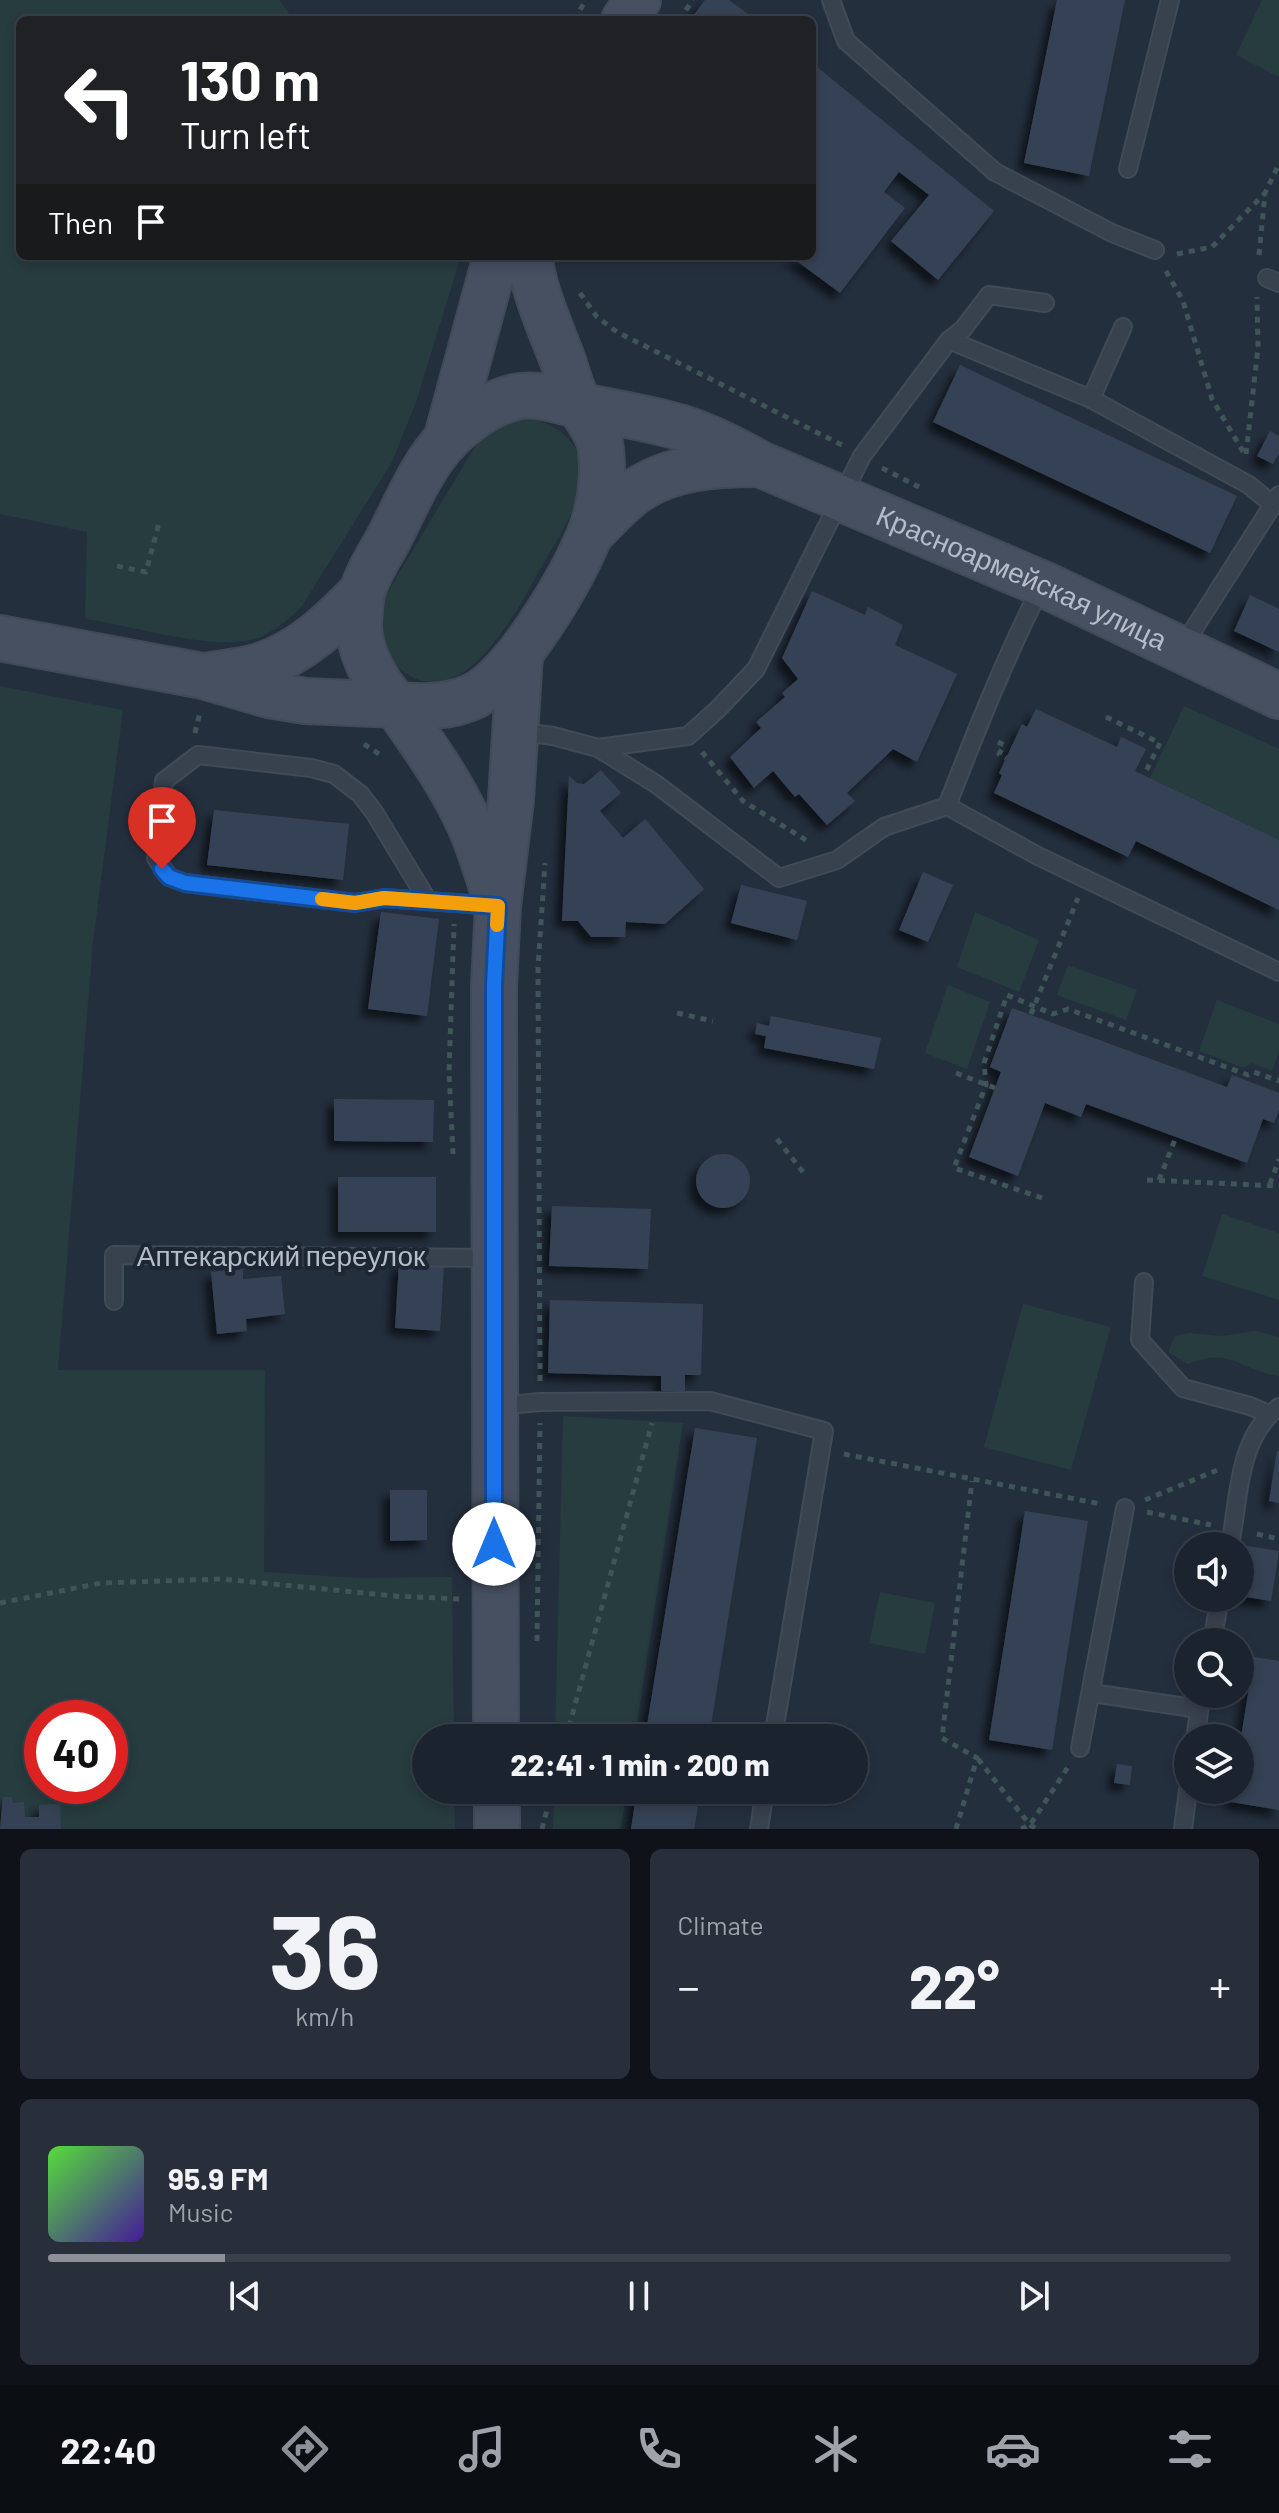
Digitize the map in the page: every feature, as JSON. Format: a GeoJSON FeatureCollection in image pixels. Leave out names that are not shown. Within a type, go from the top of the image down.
{"type":"FeatureCollection","features":[{"type":"Feature","properties":{"kind":"street"},"geometry":{"type":"LineString","coordinates":[[202,692],[244,670],[279,659],[321,632],[362,592],[412,494],[446,441],[495,260]]}},
{"type":"Feature","properties":{"kind":"street"},"geometry":{"type":"LineString","coordinates":[[0,638],[78,653],[202,692],[269,695],[305,701],[434,706],[455,703],[474,695],[501,676],[520,654],[552,604],[590,534],[602,485],[601,447],[595,430],[579,405],[546,315],[531,260]]}},
{"type":"Feature","properties":{"kind":"street","name":"Красноармейская улица"},"geometry":{"type":"LineString","coordinates":[[446,441],[472,416],[517,397],[558,399],[685,429],[1043,584],[1279,696]]}},
{"type":"Feature","properties":{"kind":"street"},"geometry":{"type":"LineString","coordinates":[[590,534],[633,494],[651,482],[716,464],[760,464]]}},
{"type":"Feature","properties":{"kind":"street"},"geometry":{"type":"LineString","coordinates":[[362,592],[359,626],[365,656],[374,676],[438,766],[470,825],[498,906]]}},
{"type":"Feature","properties":{"kind":"street"},"geometry":{"type":"LineString","coordinates":[[496,1724],[493,1600],[494,986],[498,906],[511,800],[520,654]]}},
{"type":"Feature","properties":{"kind":"street"},"geometry":{"type":"LineString","coordinates":[[497,1804],[497,1829]]}},
{"type":"Feature","properties":{"kind":"lane"},"geometry":{"type":"LineString","coordinates":[[831,0],[846,41],[995,172],[1112,233],[1155,250]]}},
{"type":"Feature","properties":{"kind":"lane"},"geometry":{"type":"LineString","coordinates":[[1128,169],[1170,0]]}},
{"type":"Feature","properties":{"kind":"lane"},"geometry":{"type":"LineString","coordinates":[[598,748],[688,736],[718,709],[756,669],[862,456],[949,340],[963,329],[989,295],[1045,303]]}},
{"type":"Feature","properties":{"kind":"lane"},"geometry":{"type":"LineString","coordinates":[[1091,399],[1123,327]]}},
{"type":"Feature","properties":{"kind":"lane"},"geometry":{"type":"LineString","coordinates":[[949,340],[1091,399],[1276,500],[1180,651]]}},
{"type":"Feature","properties":{"kind":"lane"},"geometry":{"type":"LineString","coordinates":[[947,806],[1023,623],[1043,584]]}},
{"type":"Feature","properties":{"kind":"lane"},"geometry":{"type":"LineString","coordinates":[[514,731],[553,736],[598,748],[656,784],[779,878],[837,860],[884,827],[947,806],[1086,879],[1279,972]]}},
{"type":"Feature","properties":{"kind":"lane"},"geometry":{"type":"LineString","coordinates":[[428,901],[374,812],[360,794],[334,774],[311,768],[198,755],[164,781],[156,858],[169,877],[185,883],[355,903],[384,898],[498,906]]}},
{"type":"Feature","properties":{"kind":"lane","name":"Аптекарский переулок"},"geometry":{"type":"LineString","coordinates":[[114,1301],[114,1255],[495,1258]]}},
{"type":"Feature","properties":{"kind":"lane"},"geometry":{"type":"LineString","coordinates":[[1144,1282],[1140,1340],[1183,1388],[1274,1411]]}},
{"type":"Feature","properties":{"kind":"lane"},"geometry":{"type":"LineString","coordinates":[[495,1406],[540,1402],[710,1401],[824,1431],[775,1724]]}},
{"type":"Feature","properties":{"kind":"lane"},"geometry":{"type":"LineString","coordinates":[[1233,1532],[1245,1458],[1254,1432],[1274,1411]]}},
{"type":"Feature","properties":{"kind":"lane"},"geometry":{"type":"LineString","coordinates":[[1080,1748],[1125,1508]]}},
{"type":"Feature","properties":{"kind":"lane"},"geometry":{"type":"LineString","coordinates":[[1092,1693],[1174,1699]]}},
{"type":"Feature","properties":{"kind":"lane"},"geometry":{"type":"LineString","coordinates":[[759,1829],[763,1804]]}},
{"type":"Feature","properties":{"kind":"lane"},"geometry":{"type":"LineString","coordinates":[[1183,1829],[1186,1804]]}},
{"type":"Feature","properties":{"kind":"path"},"geometry":{"type":"LineString","coordinates":[[1155,250],[1182,255],[1212,247],[1265,193],[1279,164]]}},
{"type":"Feature","properties":{"kind":"path"},"geometry":{"type":"LineString","coordinates":[[1155,250],[1183,301],[1212,399],[1246,456],[1265,279],[1265,193]]}},
{"type":"Feature","properties":{"kind":"path"},"geometry":{"type":"LineString","coordinates":[[574,282],[597,317],[617,332],[794,420]]}},
{"type":"Feature","properties":{"kind":"path"},"geometry":{"type":"LineString","coordinates":[[117,566],[146,572],[159,523]]}},
{"type":"Feature","properties":{"kind":"path"},"geometry":{"type":"LineString","coordinates":[[195,733],[202,692]]}},
{"type":"Feature","properties":{"kind":"path"},"geometry":{"type":"LineString","coordinates":[[1106,717],[1160,743],[1144,775]]}},
{"type":"Feature","properties":{"kind":"path"},"geometry":{"type":"LineString","coordinates":[[688,736],[743,801],[837,860]]}},
{"type":"Feature","properties":{"kind":"path"},"geometry":{"type":"LineString","coordinates":[[1004,745],[999,754],[1006,758]]}},
{"type":"Feature","properties":{"kind":"path"},"geometry":{"type":"LineString","coordinates":[[537,1642],[540,1402],[538,968],[545,860]]}},
{"type":"Feature","properties":{"kind":"path"},"geometry":{"type":"LineString","coordinates":[[1031,1014],[1086,879]]}},
{"type":"Feature","properties":{"kind":"path"},"geometry":{"type":"LineString","coordinates":[[1042,1198],[954,1168],[986,1085],[984,1063],[1007,995],[1053,1014],[1068,1009],[1248,1075],[1254,1072],[1279,1081]]}},
{"type":"Feature","properties":{"kind":"path"},"geometry":{"type":"LineString","coordinates":[[677,1013],[713,1021]]}},
{"type":"Feature","properties":{"kind":"path"},"geometry":{"type":"LineString","coordinates":[[956,1073],[995,1088]]}},
{"type":"Feature","properties":{"kind":"path"},"geometry":{"type":"LineString","coordinates":[[1159,1180],[1176,1137]]}},
{"type":"Feature","properties":{"kind":"path"},"geometry":{"type":"LineString","coordinates":[[777,1139],[803,1172]]}},
{"type":"Feature","properties":{"kind":"path"},"geometry":{"type":"LineString","coordinates":[[1270,1184],[1279,1159]]}},
{"type":"Feature","properties":{"kind":"path"},"geometry":{"type":"LineString","coordinates":[[1147,1180],[1279,1186]]}},
{"type":"Feature","properties":{"kind":"path"},"geometry":{"type":"LineString","coordinates":[[570,1724],[657,1403]]}},
{"type":"Feature","properties":{"kind":"path"},"geometry":{"type":"LineString","coordinates":[[821,1449],[972,1481],[1125,1508],[1211,1532]]}},
{"type":"Feature","properties":{"kind":"path"},"geometry":{"type":"LineString","coordinates":[[1125,1508],[1245,1458]]}},
{"type":"Feature","properties":{"kind":"path"},"geometry":{"type":"LineString","coordinates":[[972,1481],[942,1738],[977,1758],[1030,1825],[1037,1829]]}},
{"type":"Feature","properties":{"kind":"path"},"geometry":{"type":"LineString","coordinates":[[1254,1538],[1279,1539]]}},
{"type":"Feature","properties":{"kind":"path"},"geometry":{"type":"LineString","coordinates":[[0,1603],[101,1583],[222,1579],[395,1596],[493,1600]]}},
{"type":"Feature","properties":{"kind":"path"},"geometry":{"type":"LineString","coordinates":[[1021,1829],[1030,1825],[1080,1748]]}},
{"type":"Feature","properties":{"kind":"path"},"geometry":{"type":"LineString","coordinates":[[956,1829],[977,1758]]}},
{"type":"Feature","properties":{"kind":"path"},"geometry":{"type":"LineString","coordinates":[[542,1829],[548,1804]]}},
{"type":"Feature","properties":{"kind":"green space"},"geometry":{"type":"Polygon","coordinates":[[[0,0],[279,0],[291,16],[16,16],[16,260],[460,260],[416,402],[392,462],[302,606],[263,636],[246,641],[201,641],[85,619],[87,532],[0,514],[0,0]]]}},
{"type":"Feature","properties":{"kind":"green space"},"geometry":{"type":"Polygon","coordinates":[[[1262,0],[1279,0],[1279,77],[1236,55],[1262,0]]]}},
{"type":"Feature","properties":{"kind":"green space"},"geometry":{"type":"Polygon","coordinates":[[[527,416],[560,432],[573,444],[580,461],[581,476],[575,505],[513,616],[478,660],[458,675],[437,682],[414,678],[391,660],[385,651],[378,625],[382,605],[476,445],[494,426],[527,416]]]}},
{"type":"Feature","properties":{"kind":"green space"},"geometry":{"type":"Polygon","coordinates":[[[0,686],[123,710],[93,942],[58,1370],[265,1370],[264,1572],[360,1578],[452,1577],[454,1724],[412,1724],[412,1804],[454,1804],[455,1829],[0,1829],[0,686]]]}},
{"type":"Feature","properties":{"kind":"green space"},"geometry":{"type":"Polygon","coordinates":[[[1184,706],[1279,749],[1279,840],[1150,778],[1184,706]]]}},
{"type":"Feature","properties":{"kind":"green space"},"geometry":{"type":"Polygon","coordinates":[[[975,912],[1039,940],[1019,992],[957,967],[975,912]]]}},
{"type":"Feature","properties":{"kind":"green space"},"geometry":{"type":"Polygon","coordinates":[[[1068,965],[1137,990],[1126,1020],[1057,995],[1068,965]]]}},
{"type":"Feature","properties":{"kind":"green space"},"geometry":{"type":"Polygon","coordinates":[[[948,985],[990,1002],[967,1069],[925,1053],[948,985]]]}},
{"type":"Feature","properties":{"kind":"green space"},"geometry":{"type":"Polygon","coordinates":[[[1217,1000],[1279,1024],[1279,1050],[1272,1071],[1251,1063],[1244,1068],[1199,1051],[1217,1000]]]}},
{"type":"Feature","properties":{"kind":"green space"},"geometry":{"type":"Polygon","coordinates":[[[1222,1214],[1279,1233],[1279,1300],[1202,1276],[1222,1214]]]}},
{"type":"Feature","properties":{"kind":"green space"},"geometry":{"type":"Polygon","coordinates":[[[1023,1304],[1111,1327],[1071,1470],[984,1447],[1023,1304]]]}},
{"type":"Feature","properties":{"kind":"green space"},"geometry":{"type":"Polygon","coordinates":[[[1256,1331],[1279,1337],[1279,1376],[1225,1358],[1215,1357],[1188,1364],[1168,1352],[1175,1336],[1189,1333],[1222,1336],[1256,1331]]]}},
{"type":"Feature","properties":{"kind":"green space"},"geometry":{"type":"Polygon","coordinates":[[[563,1416],[683,1423],[637,1724],[555,1724],[563,1416]]]}},
{"type":"Feature","properties":{"kind":"green space"},"geometry":{"type":"Polygon","coordinates":[[[880,1592],[935,1603],[925,1654],[869,1643],[880,1592]]]}},
{"type":"Feature","properties":{"kind":"green space"},"geometry":{"type":"Polygon","coordinates":[[[554,1804],[625,1804],[621,1829],[553,1829],[554,1804]]]}},
{"type":"Feature","properties":{"kind":"building"},"geometry":{"type":"Polygon","coordinates":[[[705,0],[729,0],[751,16],[693,16],[705,0]]]}},
{"type":"Feature","properties":{"kind":"building"},"geometry":{"type":"Polygon","coordinates":[[[1057,0],[1125,0],[1089,176],[1024,163],[1057,0]]]}},
{"type":"Feature","properties":{"kind":"building"},"geometry":{"type":"Polygon","coordinates":[[[816,66],[994,211],[938,280],[891,241],[929,195],[899,172],[884,192],[905,208],[840,293],[795,260],[816,260],[816,66]]]}},
{"type":"Feature","properties":{"kind":"building"},"geometry":{"type":"Polygon","coordinates":[[[960,365],[1237,496],[1210,553],[933,422],[960,365]]]}},
{"type":"Feature","properties":{"kind":"building"},"geometry":{"type":"Polygon","coordinates":[[[1270,431],[1279,436],[1279,453],[1273,464],[1257,456],[1270,431]]]}},
{"type":"Feature","properties":{"kind":"building"},"geometry":{"type":"Polygon","coordinates":[[[812,591],[865,615],[868,607],[903,625],[895,645],[957,674],[917,762],[893,749],[847,793],[855,801],[827,825],[799,794],[795,797],[773,771],[754,788],[730,757],[761,728],[756,722],[785,697],[782,693],[798,679],[782,658],[812,591]]]}},
{"type":"Feature","properties":{"kind":"building"},"geometry":{"type":"Polygon","coordinates":[[[1250,595],[1279,609],[1279,652],[1234,631],[1250,595]]]}},
{"type":"Feature","properties":{"kind":"building"},"geometry":{"type":"Polygon","coordinates":[[[1036,709],[1117,747],[1121,737],[1146,749],[1135,771],[1279,840],[1279,910],[1136,841],[1128,857],[994,793],[1002,775],[999,773],[1022,724],[1027,727],[1036,709]]]}},
{"type":"Feature","properties":{"kind":"building"},"geometry":{"type":"Polygon","coordinates":[[[601,770],[621,793],[600,811],[623,838],[645,819],[704,889],[665,924],[626,922],[625,937],[591,937],[578,921],[562,921],[569,776],[577,783],[584,784],[601,770]]]}},
{"type":"Feature","properties":{"kind":"building"},"geometry":{"type":"Polygon","coordinates":[[[214,810],[349,824],[343,880],[207,865],[214,810]]]}},
{"type":"Feature","properties":{"kind":"building"},"geometry":{"type":"Polygon","coordinates":[[[923,872],[953,885],[928,942],[899,930],[923,872]]]}},
{"type":"Feature","properties":{"kind":"building"},"geometry":{"type":"Polygon","coordinates":[[[741,885],[807,901],[797,940],[731,923],[741,885]]]}},
{"type":"Feature","properties":{"kind":"building"},"geometry":{"type":"Polygon","coordinates":[[[381,912],[439,919],[427,1016],[368,1009],[381,912]]]}},
{"type":"Feature","properties":{"kind":"building"},"geometry":{"type":"Polygon","coordinates":[[[1012,1008],[1227,1087],[1232,1075],[1279,1093],[1279,1110],[1274,1123],[1263,1119],[1247,1163],[1086,1104],[1081,1117],[1045,1103],[1018,1176],[969,1157],[1001,1072],[990,1067],[1012,1008]]]}},
{"type":"Feature","properties":{"kind":"building"},"geometry":{"type":"Polygon","coordinates":[[[771,1016],[881,1038],[874,1069],[764,1048],[766,1036],[755,1034],[757,1023],[769,1026],[771,1016]]]}},
{"type":"Feature","properties":{"kind":"building"},"geometry":{"type":"Polygon","coordinates":[[[334,1099],[434,1100],[433,1142],[334,1141],[334,1099]]]}},
{"type":"Feature","properties":{"kind":"building"},"geometry":{"type":"Polygon","coordinates":[[[723,1154],[742,1162],[750,1181],[742,1200],[723,1208],[704,1200],[696,1181],[704,1162],[723,1154]]]}},
{"type":"Feature","properties":{"kind":"building"},"geometry":{"type":"Polygon","coordinates":[[[338,1177],[436,1177],[436,1232],[338,1232],[338,1177]]]}},
{"type":"Feature","properties":{"kind":"building"},"geometry":{"type":"Polygon","coordinates":[[[552,1206],[651,1209],[648,1269],[549,1266],[552,1206]]]}},
{"type":"Feature","properties":{"kind":"building"},"geometry":{"type":"Polygon","coordinates":[[[399,1262],[444,1264],[440,1331],[395,1328],[399,1262]]]}},
{"type":"Feature","properties":{"kind":"building"},"geometry":{"type":"Polygon","coordinates":[[[243,1269],[243,1279],[281,1276],[285,1314],[246,1319],[247,1331],[217,1334],[211,1272],[243,1269]]]}},
{"type":"Feature","properties":{"kind":"building"},"geometry":{"type":"Polygon","coordinates":[[[550,1300],[703,1304],[701,1375],[685,1375],[685,1391],[661,1391],[661,1376],[548,1373],[550,1300]]]}},
{"type":"Feature","properties":{"kind":"building"},"geometry":{"type":"Polygon","coordinates":[[[695,1428],[757,1438],[711,1724],[647,1724],[695,1428]]]}},
{"type":"Feature","properties":{"kind":"building"},"geometry":{"type":"Polygon","coordinates":[[[1279,1451],[1279,1503],[1269,1501],[1279,1451]]]}},
{"type":"Feature","properties":{"kind":"building"},"geometry":{"type":"Polygon","coordinates":[[[390,1490],[427,1490],[427,1540],[390,1541],[390,1490]]]}},
{"type":"Feature","properties":{"kind":"building"},"geometry":{"type":"Polygon","coordinates":[[[1025,1511],[1088,1521],[1052,1750],[989,1740],[1025,1511]]]}},
{"type":"Feature","properties":{"kind":"building"},"geometry":{"type":"Polygon","coordinates":[[[1254,1547],[1279,1551],[1271,1601],[1254,1598],[1254,1547]]]}},
{"type":"Feature","properties":{"kind":"building"},"geometry":{"type":"Polygon","coordinates":[[[1254,1657],[1279,1661],[1279,1810],[1243,1804],[1254,1804],[1254,1724],[1243,1724],[1246,1708],[1254,1708],[1254,1657]]]}},
{"type":"Feature","properties":{"kind":"building"},"geometry":{"type":"Polygon","coordinates":[[[1117,1764],[1132,1766],[1130,1785],[1114,1783],[1117,1764]]]}},
{"type":"Feature","properties":{"kind":"building"},"geometry":{"type":"Polygon","coordinates":[[[3,1797],[12,1797],[13,1803],[24,1802],[25,1817],[39,1817],[39,1805],[60,1804],[61,1829],[0,1829],[3,1797]]]}},
{"type":"Feature","properties":{"kind":"building"},"geometry":{"type":"Polygon","coordinates":[[[635,1804],[698,1804],[694,1829],[631,1829],[635,1804]]]}},
{"type":"Feature","properties":{"kind":"slow traffic"},"geometry":{"type":"LineString","coordinates":[[322,899],[355,903],[384,898],[498,906],[497,925]]}},
{"type":"Feature","properties":{"kind":"route"},"geometry":{"type":"LineString","coordinates":[[162,869],[169,877],[185,883],[355,903],[384,898],[498,906],[494,986],[494,1544]]}}]}
